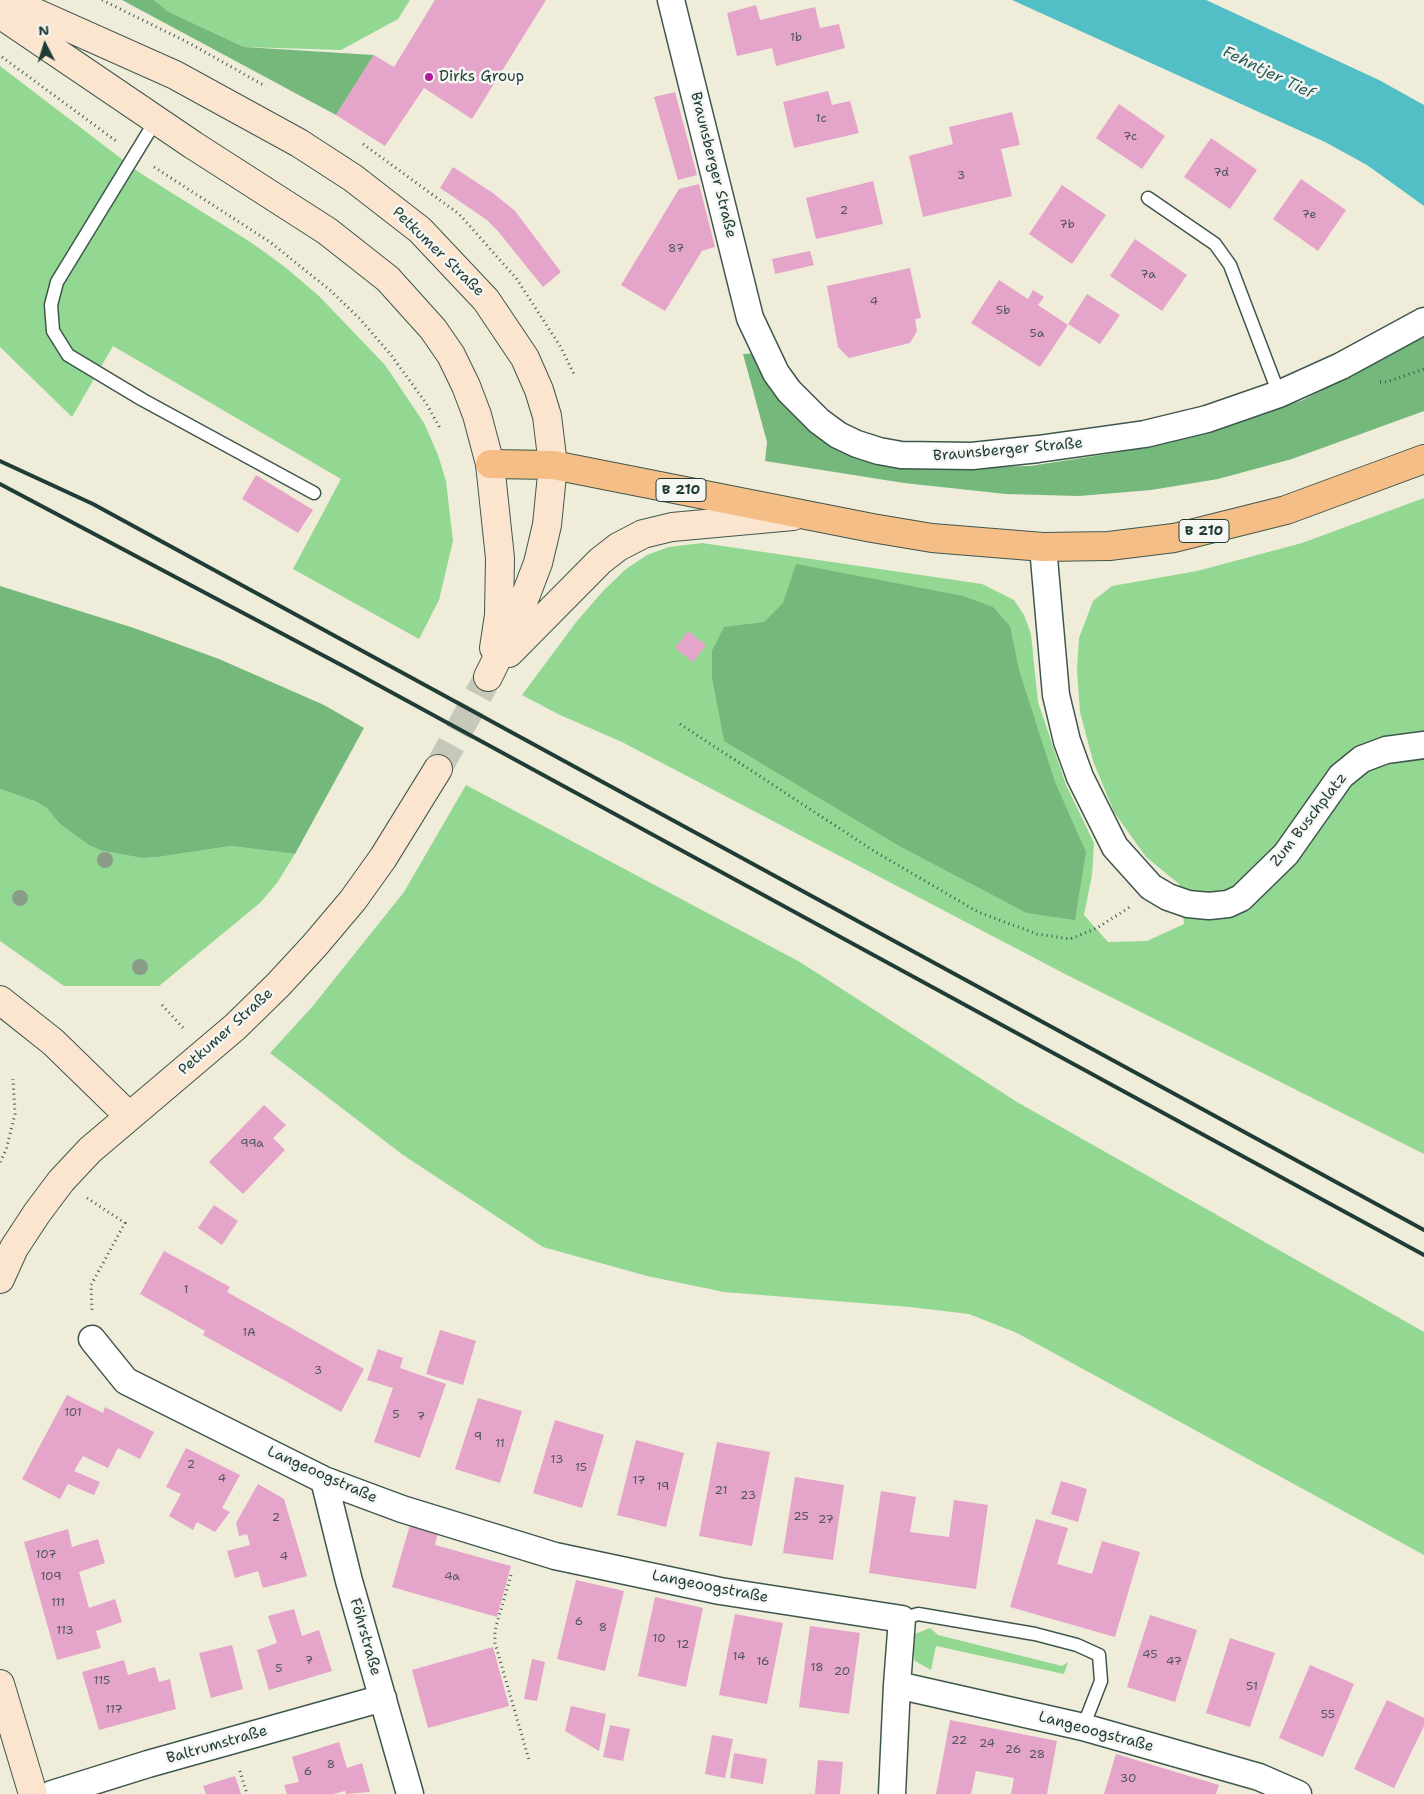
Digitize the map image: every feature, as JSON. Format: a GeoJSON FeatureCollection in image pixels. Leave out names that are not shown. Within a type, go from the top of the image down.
{"type":"FeatureCollection","features":[{"type":"Feature","properties":{"kind":"main road","name":"Petkumer Straße"},"geometry":{"type":"LineString","coordinates":[[7,0],[175,75],[244,112],[353,178],[420,230],[486,300],[525,358],[539,390],[547,416],[553,465],[548,525],[538,563],[517,618],[488,677]]}},
{"type":"Feature","properties":{"kind":"main road"},"geometry":{"type":"LineString","coordinates":[[0,14],[156,120],[328,231],[373,267],[411,303],[433,329],[458,370],[477,415],[490,464],[497,515],[500,595],[497,636],[488,677]]}},
{"type":"Feature","properties":{"kind":"main road","name":"B 210"},"geometry":{"type":"LineString","coordinates":[[490,464],[553,465],[932,538],[1043,547],[1109,546],[1174,538],[1286,510],[1424,459]]}},
{"type":"Feature","properties":{"kind":"main road"},"geometry":{"type":"LineString","coordinates":[[488,677],[521,640],[600,561],[618,547],[643,534],[672,527],[809,515]]}},
{"type":"Feature","properties":{"kind":"main road","name":"Petkumer Straße"},"geometry":{"type":"LineString","coordinates":[[0,1280],[14,1248],[62,1180],[90,1150],[235,1027],[315,945],[353,900],[383,858],[438,769]]}},
{"type":"Feature","properties":{"kind":"main road"},"geometry":{"type":"LineString","coordinates":[[0,1000],[53,1042],[129,1116]]}},
{"type":"Feature","properties":{"kind":"main road"},"geometry":{"type":"LineString","coordinates":[[0,1684],[34,1794]]}},
{"type":"Feature","properties":{"kind":"street","name":"Braunsberger Straße"},"geometry":{"type":"LineString","coordinates":[[671,0],[750,318],[776,373],[789,391],[813,416],[838,435],[879,451],[925,456],[972,456],[1047,448],[1144,434],[1206,419],[1279,394],[1341,366],[1424,321]]}},
{"type":"Feature","properties":{"kind":"street","name":"Zum Buschplatz"},"geometry":{"type":"LineString","coordinates":[[1043,547],[1056,694],[1067,740],[1080,777],[1115,847],[1151,887],[1168,897],[1188,904],[1208,906],[1228,904],[1241,898],[1286,854],[1341,776],[1362,759],[1370,756],[1405,746],[1424,745]]}},
{"type":"Feature","properties":{"kind":"street","name":"Langeoogstraße"},"geometry":{"type":"LineString","coordinates":[[92,1338],[126,1381],[324,1480],[402,1510],[555,1556],[720,1591],[902,1619]]}},
{"type":"Feature","properties":{"kind":"street","name":"Föhrstraße"},"geometry":{"type":"LineString","coordinates":[[324,1480],[349,1582],[410,1794]]}},
{"type":"Feature","properties":{"kind":"street"},"geometry":{"type":"LineString","coordinates":[[892,1794],[902,1619]]}},
{"type":"Feature","properties":{"kind":"street","name":"Langeoogstraße"},"geometry":{"type":"LineString","coordinates":[[897,1685],[1083,1727],[1259,1777],[1298,1794]]}},
{"type":"Feature","properties":{"kind":"street","name":"Baltrumstraße"},"geometry":{"type":"LineString","coordinates":[[52,1794],[148,1764],[383,1698]]}},
{"type":"Feature","properties":{"kind":"lane"},"geometry":{"type":"LineString","coordinates":[[156,120],[57,282],[51,305],[54,331],[58,341],[68,355],[142,400],[314,494]]}},
{"type":"Feature","properties":{"kind":"lane"},"geometry":{"type":"LineString","coordinates":[[1148,198],[1215,244],[1230,265],[1279,394]]}},
{"type":"Feature","properties":{"kind":"lane"},"geometry":{"type":"LineString","coordinates":[[902,1619],[918,1614],[1035,1634],[1077,1645],[1099,1654],[1101,1682],[1083,1727]]}},
{"type":"Feature","properties":{"kind":"path"},"geometry":{"type":"LineString","coordinates":[[0,55],[134,154],[270,242],[331,291],[360,319],[392,355],[426,403],[441,430]]}},
{"type":"Feature","properties":{"kind":"path"},"geometry":{"type":"LineString","coordinates":[[680,724],[882,856],[978,912],[1037,934],[1070,939],[1097,928],[1127,910],[1151,887]]}},
{"type":"Feature","properties":{"kind":"path"},"geometry":{"type":"LineString","coordinates":[[0,1162],[6,1150],[15,1114],[13,1079]]}},
{"type":"Feature","properties":{"kind":"path"},"geometry":{"type":"LineString","coordinates":[[62,1180],[125,1223],[91,1285],[92,1338]]}},
{"type":"Feature","properties":{"kind":"path"},"geometry":{"type":"LineString","coordinates":[[520,1546],[495,1630],[495,1637],[529,1760]]}},
{"type":"Feature","properties":{"kind":"green space"},"geometry":{"type":"Polygon","coordinates":[[[122,0],[154,0],[169,12],[244,47],[374,55],[336,115],[122,0]]]}},
{"type":"Feature","properties":{"kind":"green space"},"geometry":{"type":"Polygon","coordinates":[[[154,0],[410,0],[398,19],[341,50],[244,47],[169,12],[154,0]]]}},
{"type":"Feature","properties":{"kind":"green space"},"geometry":{"type":"Polygon","coordinates":[[[0,66],[140,173],[252,243],[285,267],[319,296],[385,365],[424,423],[438,455],[446,481],[453,541],[439,600],[419,639],[293,569],[341,479],[113,346],[72,417],[0,347],[0,66]]]}},
{"type":"Feature","properties":{"kind":"green space"},"geometry":{"type":"Polygon","coordinates":[[[1424,337],[1424,411],[1292,459],[1218,479],[1151,490],[1079,496],[1006,494],[904,483],[765,461],[767,442],[743,354],[757,353],[780,399],[812,432],[838,450],[868,459],[944,468],[1030,466],[1114,453],[1217,430],[1303,400],[1424,337]]]}},
{"type":"Feature","properties":{"kind":"green space"},"geometry":{"type":"Polygon","coordinates":[[[1424,498],[1424,1154],[1065,974],[622,742],[560,715],[522,695],[577,621],[604,590],[626,569],[647,555],[669,547],[702,543],[982,584],[1014,600],[1024,615],[1031,634],[1038,702],[1066,785],[1094,843],[1092,875],[1084,915],[1108,942],[1147,941],[1184,924],[1179,884],[1146,857],[1114,812],[1093,761],[1080,712],[1077,671],[1079,638],[1093,601],[1112,586],[1197,571],[1302,543],[1424,498]]]}},
{"type":"Feature","properties":{"kind":"green space"},"geometry":{"type":"Polygon","coordinates":[[[796,564],[963,596],[993,607],[1010,626],[1019,670],[1055,782],[1086,852],[1075,920],[1027,913],[901,847],[724,741],[712,677],[712,651],[724,627],[764,622],[783,603],[796,564]]]}},
{"type":"Feature","properties":{"kind":"green space"},"geometry":{"type":"Polygon","coordinates":[[[0,586],[134,628],[219,659],[324,705],[364,728],[295,854],[231,846],[142,858],[103,851],[89,845],[59,823],[47,808],[37,802],[0,789],[0,586]]]}},
{"type":"Feature","properties":{"kind":"green space"},"geometry":{"type":"Polygon","coordinates":[[[466,785],[800,962],[1017,1102],[1424,1332],[1424,1555],[1017,1333],[969,1314],[910,1307],[724,1292],[647,1276],[543,1247],[403,1155],[270,1053],[312,1007],[404,892],[466,785]]]}},
{"type":"Feature","properties":{"kind":"green space"},"geometry":{"type":"Polygon","coordinates":[[[0,789],[37,802],[48,808],[59,823],[103,851],[142,858],[231,846],[295,854],[277,883],[260,903],[159,986],[64,986],[0,941],[0,789]]]}},
{"type":"Feature","properties":{"kind":"green space"},"geometry":{"type":"Polygon","coordinates":[[[930,1628],[938,1635],[1062,1666],[1068,1662],[1064,1674],[936,1646],[931,1670],[915,1661],[912,1648],[915,1634],[930,1628]]]}},
{"type":"Feature","properties":{"kind":"water","name":"Fehntjer Tief"},"geometry":{"type":"Polygon","coordinates":[[[1012,0],[1206,0],[1379,80],[1424,105],[1424,206],[1367,165],[1325,142],[1012,0]]]}},
{"type":"Feature","properties":{"kind":"building","name":"Dirks Group"},"geometry":{"type":"Polygon","coordinates":[[[435,0],[546,0],[472,119],[424,88],[385,146],[336,115],[374,55],[394,67],[435,0]]]}},
{"type":"Feature","properties":{"kind":"building"},"geometry":{"type":"Polygon","coordinates":[[[756,5],[760,20],[815,7],[820,28],[839,24],[845,48],[776,66],[772,48],[737,56],[727,13],[756,5]]]}},
{"type":"Feature","properties":{"kind":"building"},"geometry":{"type":"Polygon","coordinates":[[[828,91],[832,105],[850,101],[859,133],[794,148],[783,102],[828,91]]]}},
{"type":"Feature","properties":{"kind":"building"},"geometry":{"type":"Polygon","coordinates":[[[675,92],[697,175],[678,180],[654,97],[675,92]]]}},
{"type":"Feature","properties":{"kind":"building"},"geometry":{"type":"Polygon","coordinates":[[[1119,104],[1165,136],[1142,169],[1096,138],[1119,104]]]}},
{"type":"Feature","properties":{"kind":"building"},"geometry":{"type":"Polygon","coordinates":[[[1012,112],[1020,145],[1001,149],[1012,196],[923,217],[909,156],[953,144],[949,127],[1012,112]]]}},
{"type":"Feature","properties":{"kind":"building"},"geometry":{"type":"Polygon","coordinates":[[[1211,138],[1257,170],[1230,209],[1184,177],[1211,138]]]}},
{"type":"Feature","properties":{"kind":"building"},"geometry":{"type":"Polygon","coordinates":[[[453,167],[493,193],[515,211],[561,272],[543,287],[487,220],[440,188],[453,167]]]}},
{"type":"Feature","properties":{"kind":"building"},"geometry":{"type":"Polygon","coordinates":[[[1301,179],[1346,210],[1318,251],[1273,219],[1301,179]]]}},
{"type":"Feature","properties":{"kind":"building"},"geometry":{"type":"Polygon","coordinates":[[[873,181],[883,224],[816,239],[806,198],[873,181]]]}},
{"type":"Feature","properties":{"kind":"building"},"geometry":{"type":"Polygon","coordinates":[[[699,184],[715,247],[702,251],[665,311],[621,285],[679,189],[699,184]]]}},
{"type":"Feature","properties":{"kind":"building"},"geometry":{"type":"Polygon","coordinates":[[[1062,185],[1106,215],[1072,264],[1029,234],[1062,185]]]}},
{"type":"Feature","properties":{"kind":"building"},"geometry":{"type":"Polygon","coordinates":[[[1135,239],[1187,275],[1162,311],[1110,276],[1135,239]]]}},
{"type":"Feature","properties":{"kind":"building"},"geometry":{"type":"Polygon","coordinates":[[[810,251],[814,265],[775,274],[772,259],[810,251]]]}},
{"type":"Feature","properties":{"kind":"building"},"geometry":{"type":"Polygon","coordinates":[[[910,268],[921,318],[915,319],[917,331],[910,343],[849,358],[838,347],[827,286],[910,268]]]}},
{"type":"Feature","properties":{"kind":"building"},"geometry":{"type":"Polygon","coordinates":[[[999,280],[1028,299],[1033,290],[1044,297],[1038,305],[1068,325],[1040,367],[971,323],[999,280]]]}},
{"type":"Feature","properties":{"kind":"building"},"geometry":{"type":"Polygon","coordinates":[[[1087,294],[1120,315],[1100,344],[1068,324],[1087,294]]]}},
{"type":"Feature","properties":{"kind":"building"},"geometry":{"type":"Polygon","coordinates":[[[256,475],[313,510],[298,533],[242,499],[256,475]]]}},
{"type":"Feature","properties":{"kind":"building"},"geometry":{"type":"Polygon","coordinates":[[[688,631],[706,645],[693,662],[675,648],[688,631]]]}},
{"type":"Feature","properties":{"kind":"building"},"geometry":{"type":"Polygon","coordinates":[[[264,1105],[286,1125],[273,1138],[285,1150],[243,1194],[209,1162],[264,1105]]]}},
{"type":"Feature","properties":{"kind":"building"},"geometry":{"type":"Polygon","coordinates":[[[214,1205],[238,1221],[222,1245],[198,1228],[214,1205]]]}},
{"type":"Feature","properties":{"kind":"building"},"geometry":{"type":"Polygon","coordinates":[[[164,1251],[230,1287],[227,1292],[364,1369],[341,1412],[203,1335],[205,1331],[140,1294],[164,1251]]]}},
{"type":"Feature","properties":{"kind":"building"},"geometry":{"type":"Polygon","coordinates":[[[440,1330],[476,1341],[463,1385],[426,1374],[440,1330]]]}},
{"type":"Feature","properties":{"kind":"building"},"geometry":{"type":"Polygon","coordinates":[[[378,1349],[403,1358],[400,1368],[446,1384],[420,1458],[374,1442],[393,1388],[367,1380],[378,1349]]]}},
{"type":"Feature","properties":{"kind":"building"},"geometry":{"type":"Polygon","coordinates":[[[67,1395],[103,1413],[105,1407],[154,1432],[140,1459],[118,1448],[108,1468],[83,1456],[74,1471],[100,1482],[94,1495],[68,1484],[60,1499],[22,1479],[67,1395]]]}},
{"type":"Feature","properties":{"kind":"building"},"geometry":{"type":"Polygon","coordinates":[[[478,1398],[522,1411],[500,1483],[455,1469],[478,1398]]]}},
{"type":"Feature","properties":{"kind":"building"},"geometry":{"type":"Polygon","coordinates":[[[555,1420],[604,1435],[582,1508],[533,1493],[555,1420]]]}},
{"type":"Feature","properties":{"kind":"building"},"geometry":{"type":"Polygon","coordinates":[[[636,1440],[684,1453],[666,1527],[617,1515],[636,1440]]]}},
{"type":"Feature","properties":{"kind":"building"},"geometry":{"type":"Polygon","coordinates":[[[717,1442],[770,1452],[752,1546],[699,1536],[717,1442]]]}},
{"type":"Feature","properties":{"kind":"building"},"geometry":{"type":"Polygon","coordinates":[[[186,1448],[240,1475],[222,1508],[230,1512],[215,1532],[197,1522],[193,1530],[169,1516],[181,1494],[166,1487],[186,1448]]]}},
{"type":"Feature","properties":{"kind":"building"},"geometry":{"type":"Polygon","coordinates":[[[795,1477],[844,1485],[833,1560],[783,1553],[795,1477]]]}},
{"type":"Feature","properties":{"kind":"building"},"geometry":{"type":"Polygon","coordinates":[[[1061,1481],[1087,1489],[1078,1522],[1051,1514],[1061,1481]]]}},
{"type":"Feature","properties":{"kind":"building"},"geometry":{"type":"Polygon","coordinates":[[[258,1484],[284,1499],[307,1576],[263,1588],[258,1571],[235,1578],[227,1551],[250,1545],[247,1534],[239,1536],[236,1523],[258,1484]]]}},
{"type":"Feature","properties":{"kind":"building"},"geometry":{"type":"Polygon","coordinates":[[[881,1491],[916,1497],[910,1532],[949,1537],[954,1500],[988,1505],[976,1589],[869,1573],[881,1491]]]}},
{"type":"Feature","properties":{"kind":"building"},"geometry":{"type":"Polygon","coordinates":[[[1036,1519],[1068,1528],[1057,1564],[1092,1574],[1102,1541],[1140,1552],[1115,1637],[1010,1607],[1036,1519]]]}},
{"type":"Feature","properties":{"kind":"building"},"geometry":{"type":"Polygon","coordinates":[[[410,1525],[438,1533],[435,1545],[511,1566],[497,1617],[392,1587],[410,1525]]]}},
{"type":"Feature","properties":{"kind":"building"},"geometry":{"type":"Polygon","coordinates":[[[68,1529],[72,1547],[98,1539],[105,1563],[79,1572],[89,1608],[115,1599],[122,1622],[96,1631],[101,1648],[57,1660],[24,1542],[68,1529]]]}},
{"type":"Feature","properties":{"kind":"building"},"geometry":{"type":"Polygon","coordinates":[[[576,1580],[624,1591],[605,1671],[557,1659],[576,1580]]]}},
{"type":"Feature","properties":{"kind":"building"},"geometry":{"type":"Polygon","coordinates":[[[655,1597],[703,1608],[686,1687],[638,1676],[655,1597]]]}},
{"type":"Feature","properties":{"kind":"building"},"geometry":{"type":"Polygon","coordinates":[[[294,1609],[302,1636],[319,1630],[332,1671],[269,1690],[257,1650],[277,1643],[268,1616],[294,1609]]]}},
{"type":"Feature","properties":{"kind":"building"},"geometry":{"type":"Polygon","coordinates":[[[735,1614],[783,1623],[767,1704],[719,1695],[735,1614]]]}},
{"type":"Feature","properties":{"kind":"building"},"geometry":{"type":"Polygon","coordinates":[[[1150,1615],[1197,1630],[1175,1702],[1127,1687],[1150,1615]]]}},
{"type":"Feature","properties":{"kind":"building"},"geometry":{"type":"Polygon","coordinates":[[[810,1626],[860,1633],[849,1714],[799,1707],[810,1626]]]}},
{"type":"Feature","properties":{"kind":"building"},"geometry":{"type":"Polygon","coordinates":[[[1230,1638],[1275,1653],[1250,1727],[1206,1713],[1230,1638]]]}},
{"type":"Feature","properties":{"kind":"building"},"geometry":{"type":"Polygon","coordinates":[[[232,1645],[243,1689],[211,1698],[199,1653],[232,1645]]]}},
{"type":"Feature","properties":{"kind":"building"},"geometry":{"type":"Polygon","coordinates":[[[493,1647],[509,1706],[428,1728],[412,1670],[493,1647]]]}},
{"type":"Feature","properties":{"kind":"building"},"geometry":{"type":"Polygon","coordinates":[[[532,1659],[545,1662],[537,1701],[524,1699],[532,1659]]]}},
{"type":"Feature","properties":{"kind":"building"},"geometry":{"type":"Polygon","coordinates":[[[124,1660],[128,1675],[155,1667],[159,1682],[170,1679],[176,1709],[99,1730],[82,1672],[124,1660]]]}},
{"type":"Feature","properties":{"kind":"building"},"geometry":{"type":"Polygon","coordinates":[[[1310,1665],[1354,1684],[1323,1757],[1279,1738],[1310,1665]]]}},
{"type":"Feature","properties":{"kind":"building"},"geometry":{"type":"Polygon","coordinates":[[[1387,1700],[1424,1718],[1424,1726],[1394,1788],[1354,1769],[1387,1700]]]}},
{"type":"Feature","properties":{"kind":"building"},"geometry":{"type":"Polygon","coordinates":[[[571,1706],[606,1714],[599,1751],[565,1731],[571,1706]]]}},
{"type":"Feature","properties":{"kind":"building"},"geometry":{"type":"Polygon","coordinates":[[[950,1720],[1057,1741],[1047,1794],[1011,1794],[1014,1778],[976,1771],[971,1794],[936,1794],[950,1720]]]}},
{"type":"Feature","properties":{"kind":"building"},"geometry":{"type":"Polygon","coordinates":[[[610,1725],[630,1729],[623,1761],[603,1757],[610,1725]]]}},
{"type":"Feature","properties":{"kind":"building"},"geometry":{"type":"Polygon","coordinates":[[[712,1735],[733,1739],[725,1778],[705,1774],[712,1735]]]}},
{"type":"Feature","properties":{"kind":"building"},"geometry":{"type":"Polygon","coordinates":[[[339,1742],[347,1768],[362,1763],[370,1792],[346,1794],[345,1791],[333,1794],[287,1794],[284,1785],[299,1782],[292,1757],[339,1742]]]}},
{"type":"Feature","properties":{"kind":"building"},"geometry":{"type":"Polygon","coordinates":[[[734,1753],[767,1759],[763,1784],[730,1778],[734,1753]]]}},
{"type":"Feature","properties":{"kind":"building"},"geometry":{"type":"Polygon","coordinates":[[[1116,1754],[1219,1785],[1216,1794],[1104,1794],[1116,1754]]]}},
{"type":"Feature","properties":{"kind":"building"},"geometry":{"type":"Polygon","coordinates":[[[818,1760],[843,1762],[840,1794],[815,1794],[818,1760]]]}},
{"type":"Feature","properties":{"kind":"building"},"geometry":{"type":"Polygon","coordinates":[[[235,1776],[241,1794],[206,1794],[203,1786],[235,1776]]]}},
{"type":"Feature","properties":{"kind":"tunnel"},"geometry":{"type":"LineString","coordinates":[[438,769],[488,677]]}},
{"type":"Feature","properties":{"kind":"railway"},"geometry":{"type":"LineString","coordinates":[[0,461],[93,504],[1424,1230]]}},
{"type":"Feature","properties":{"kind":"railway"},"geometry":{"type":"LineString","coordinates":[[0,484],[345,667],[1424,1255]]}},
{"type":"Feature","properties":{"kind":"place","name":"Dirks Group"},"geometry":{"type":"Point","coordinates":[429,77]}}]}
